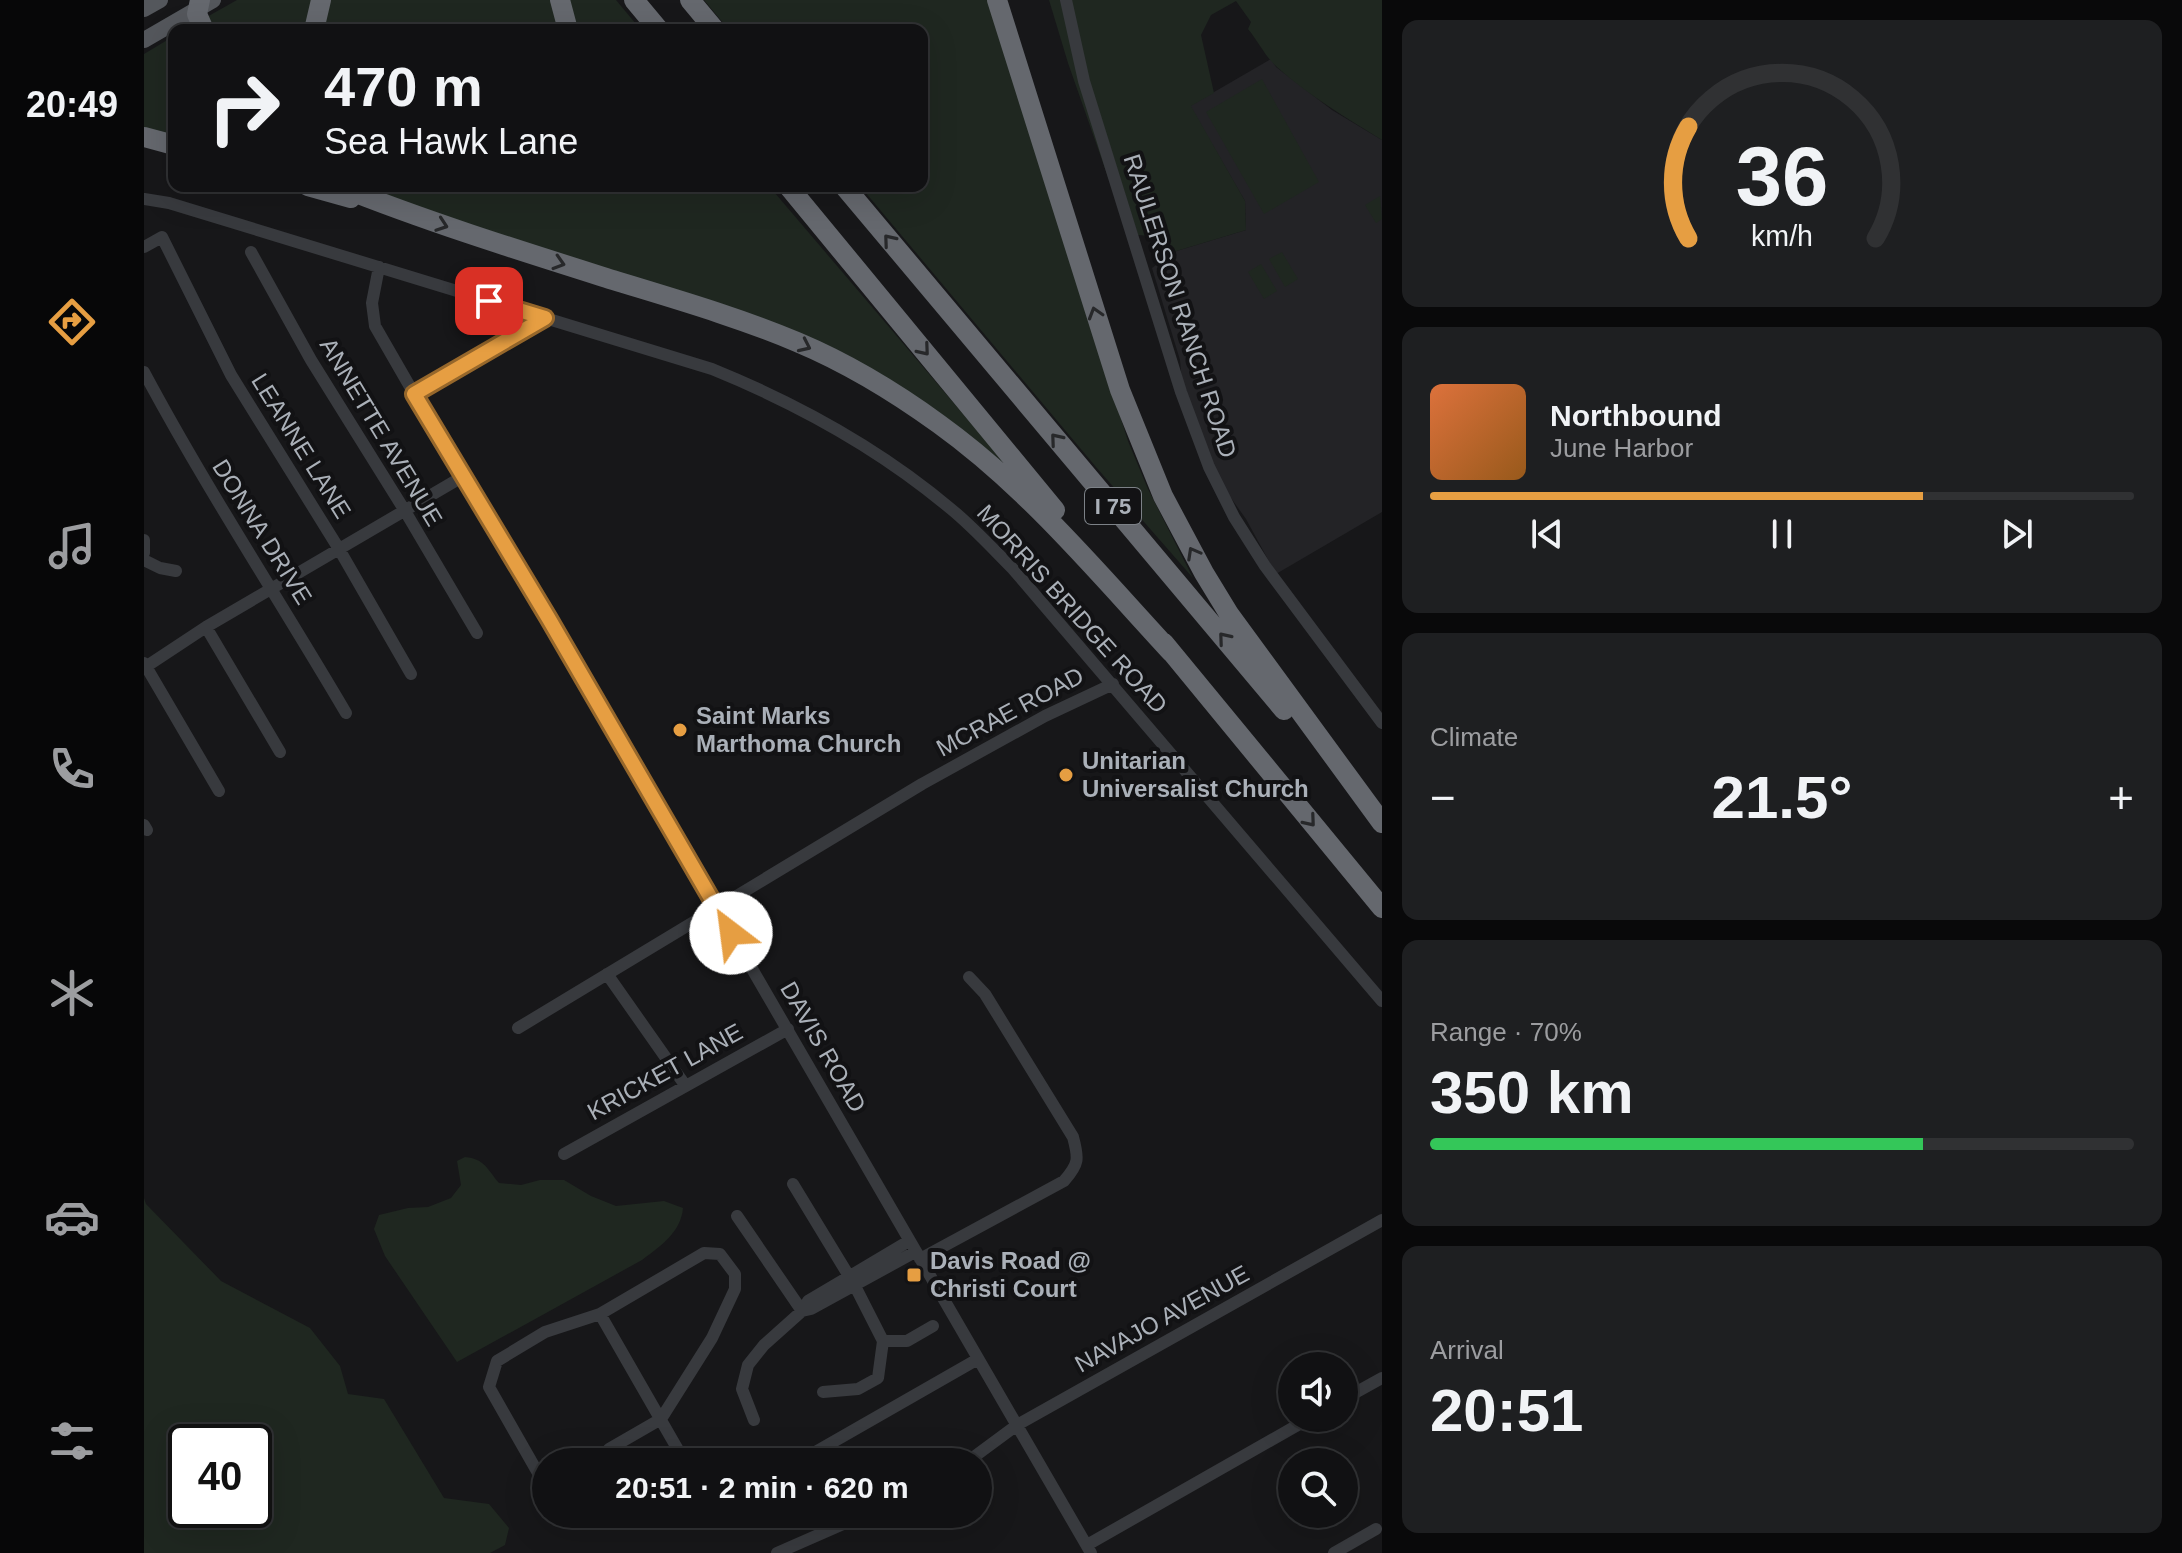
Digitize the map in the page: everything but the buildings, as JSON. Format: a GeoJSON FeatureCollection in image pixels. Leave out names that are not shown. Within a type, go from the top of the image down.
{"type":"FeatureCollection","features":[{"type":"Feature","properties":{"kind":"highway"},"geometry":{"type":"LineString","coordinates":[[315,24],[321,0]]}},
{"type":"Feature","properties":{"kind":"highway"},"geometry":{"type":"LineString","coordinates":[[560,0],[566,24]]}},
{"type":"Feature","properties":{"kind":"highway"},"geometry":{"type":"LineString","coordinates":[[634,0],[654,24]]}},
{"type":"Feature","properties":{"kind":"highway"},"geometry":{"type":"LineString","coordinates":[[690,0],[710,24]]}},
{"type":"Feature","properties":{"kind":"highway"},"geometry":{"type":"LineString","coordinates":[[997,0],[1120,390],[1163,496],[1229,614],[1382,824]]}},
{"type":"Feature","properties":{"kind":"highway"},"geometry":{"type":"LineString","coordinates":[[1008,0],[1028,94]]}},
{"type":"Feature","properties":{"kind":"highway"},"geometry":{"type":"LineString","coordinates":[[200,24],[198,21],[204,3]]}},
{"type":"Feature","properties":{"kind":"highway"},"geometry":{"type":"LineString","coordinates":[[144,137],[168,143]]}},
{"type":"Feature","properties":{"kind":"highway"},"geometry":{"type":"LineString","coordinates":[[330,192],[400,211],[741,321],[799,343],[876,383],[939,424],[1011,482],[1172,653]]}},
{"type":"Feature","properties":{"kind":"highway"},"geometry":{"type":"LineString","coordinates":[[353,192],[400,211]]}},
{"type":"Feature","properties":{"kind":"highway","name":"I 75"},"geometry":{"type":"LineString","coordinates":[[793,192],[1382,908]]}},
{"type":"Feature","properties":{"kind":"highway","name":"I 75"},"geometry":{"type":"LineString","coordinates":[[849,192],[1382,824]]}},
{"type":"Feature","properties":{"kind":"main road"},"geometry":{"type":"LineString","coordinates":[[144,9],[160,0]]}},
{"type":"Feature","properties":{"kind":"main road"},"geometry":{"type":"LineString","coordinates":[[170,24],[204,3]]}},
{"type":"Feature","properties":{"kind":"main road"},"geometry":{"type":"LineString","coordinates":[[144,40],[168,25]]}},
{"type":"Feature","properties":{"kind":"street","name":"RAULERSON RANCH ROAD"},"geometry":{"type":"LineString","coordinates":[[1066,0],[1084,81],[1181,392],[1209,467],[1234,517],[1265,566],[1382,723]]}},
{"type":"Feature","properties":{"kind":"street","name":"MORRIS BRIDGE ROAD"},"geometry":{"type":"LineString","coordinates":[[144,199],[169,203],[712,369],[795,406],[854,439],[952,509],[1013,569],[1382,1001]]}},
{"type":"Feature","properties":{"kind":"street","name":"LEANNE LANE"},"geometry":{"type":"LineString","coordinates":[[144,247],[162,237],[231,375],[339,549],[411,674]]}},
{"type":"Feature","properties":{"kind":"street","name":"ANNETTE AVENUE"},"geometry":{"type":"LineString","coordinates":[[251,252],[311,360],[477,633]]}},
{"type":"Feature","properties":{"kind":"street","name":"DAVIS ROAD"},"geometry":{"type":"LineString","coordinates":[[379,267],[372,303],[375,326],[549,619],[1089,1549]]}},
{"type":"Feature","properties":{"kind":"street"},"geometry":{"type":"LineString","coordinates":[[414,394],[545,318]]}},
{"type":"Feature","properties":{"kind":"street","name":"DONNA DRIVE"},"geometry":{"type":"LineString","coordinates":[[144,372],[182,443],[346,713]]}},
{"type":"Feature","properties":{"kind":"street"},"geometry":{"type":"LineString","coordinates":[[219,791],[145,666],[462,477]]}},
{"type":"Feature","properties":{"kind":"street"},"geometry":{"type":"LineString","coordinates":[[144,540],[144,553]]}},
{"type":"Feature","properties":{"kind":"street"},"geometry":{"type":"LineString","coordinates":[[144,560],[176,571]]}},
{"type":"Feature","properties":{"kind":"street"},"geometry":{"type":"LineString","coordinates":[[206,627],[280,752]]}},
{"type":"Feature","properties":{"kind":"street","name":"MCRAE ROAD"},"geometry":{"type":"LineString","coordinates":[[518,1028],[922,784],[1045,716],[1113,684]]}},
{"type":"Feature","properties":{"kind":"street"},"geometry":{"type":"LineString","coordinates":[[607,974],[685,1085]]}},
{"type":"Feature","properties":{"kind":"street"},"geometry":{"type":"LineString","coordinates":[[754,1420],[742,1389],[748,1365],[764,1345],[802,1311],[811,1309],[852,1281],[1064,1181],[1076,1167],[1078,1153],[1073,1137],[985,994],[969,977]]}},
{"type":"Feature","properties":{"kind":"street","name":"KRICKET LANE"},"geometry":{"type":"LineString","coordinates":[[564,1154],[788,1029]]}},
{"type":"Feature","properties":{"kind":"street"},"geometry":{"type":"LineString","coordinates":[[793,1184],[852,1281],[883,1341],[878,1378],[858,1389],[823,1392]]}},
{"type":"Feature","properties":{"kind":"street"},"geometry":{"type":"LineString","coordinates":[[737,1216],[802,1311]]}},
{"type":"Feature","properties":{"kind":"street","name":"NAVAJO AVENUE"},"geometry":{"type":"LineString","coordinates":[[986,1448],[1017,1425],[1382,1220]]}},
{"type":"Feature","properties":{"kind":"street"},"geometry":{"type":"LineString","coordinates":[[532,1462],[489,1387],[497,1361],[545,1332],[600,1314],[704,1253],[720,1254],[735,1274],[735,1289],[712,1338],[661,1419],[611,1448]]}},
{"type":"Feature","properties":{"kind":"street"},"geometry":{"type":"LineString","coordinates":[[600,1314],[677,1448]]}},
{"type":"Feature","properties":{"kind":"street"},"geometry":{"type":"LineString","coordinates":[[883,1341],[907,1341],[933,1326]]}},
{"type":"Feature","properties":{"kind":"street"},"geometry":{"type":"LineString","coordinates":[[822,1448],[978,1359]]}},
{"type":"Feature","properties":{"kind":"street"},"geometry":{"type":"LineString","coordinates":[[1358,1391],[1382,1378]]}},
{"type":"Feature","properties":{"kind":"street"},"geometry":{"type":"LineString","coordinates":[[1089,1549],[1286,1432]]}},
{"type":"Feature","properties":{"kind":"street"},"geometry":{"type":"LineString","coordinates":[[777,1553],[834,1528]]}},
{"type":"Feature","properties":{"kind":"street"},"geometry":{"type":"LineString","coordinates":[[1334,1553],[1376,1529]]}},
{"type":"Feature","properties":{"kind":"shaded area"},"geometry":{"type":"Polygon","coordinates":[[[237,0],[315,0],[310,24],[206,24],[205,18],[237,0]]]}},
{"type":"Feature","properties":{"kind":"shaded area"},"geometry":{"type":"Polygon","coordinates":[[[325,0],[555,0],[561,24],[319,24],[325,0]]]}},
{"type":"Feature","properties":{"kind":"shaded area"},"geometry":{"type":"Polygon","coordinates":[[[564,0],[616,0],[636,24],[570,24],[564,0]]]}},
{"type":"Feature","properties":{"kind":"shaded area"},"geometry":{"type":"Polygon","coordinates":[[[704,0],[989,0],[1128,441],[1148,489],[1193,578],[865,192],[928,192],[928,24],[724,24],[704,0]]]}},
{"type":"Feature","properties":{"kind":"shaded area"},"geometry":{"type":"Polygon","coordinates":[[[1049,0],[1061,0],[1116,200],[1068,63],[1049,0]]]}},
{"type":"Feature","properties":{"kind":"shaded area"},"geometry":{"type":"Polygon","coordinates":[[[1070,0],[1382,0],[1382,140],[1315,97],[1274,64],[1248,29],[1251,22],[1236,1],[1211,15],[1201,35],[1214,93],[1191,106],[1245,201],[1246,230],[1173,252],[1160,237],[1138,235],[1089,80],[1070,0]]]}},
{"type":"Feature","properties":{"kind":"shaded area"},"geometry":{"type":"Polygon","coordinates":[[[168,40],[168,138],[144,131],[144,54],[168,40]]]}},
{"type":"Feature","properties":{"kind":"shaded area"},"geometry":{"type":"Polygon","coordinates":[[[1271,59],[1276,67],[1332,110],[1382,140],[1382,512],[1276,574],[1246,519],[1226,491],[1208,453],[1182,382],[1180,360],[1152,268],[1173,252],[1246,230],[1245,201],[1190,106],[1271,59]]]}},
{"type":"Feature","properties":{"kind":"shaded area"},"geometry":{"type":"Polygon","coordinates":[[[1262,79],[1319,182],[1264,214],[1206,112],[1262,79]]]}},
{"type":"Feature","properties":{"kind":"shaded area"},"geometry":{"type":"Polygon","coordinates":[[[369,192],[774,192],[1010,469],[894,387],[369,192]]]}},
{"type":"Feature","properties":{"kind":"shaded area"},"geometry":{"type":"Polygon","coordinates":[[[1380,196],[1382,219],[1376,223],[1365,205],[1380,196]]]}},
{"type":"Feature","properties":{"kind":"shaded area"},"geometry":{"type":"Polygon","coordinates":[[[1282,252],[1298,279],[1285,287],[1269,259],[1282,252]]]}},
{"type":"Feature","properties":{"kind":"shaded area"},"geometry":{"type":"Polygon","coordinates":[[[1261,264],[1277,291],[1264,299],[1248,272],[1261,264]]]}},
{"type":"Feature","properties":{"kind":"shaded area"},"geometry":{"type":"Polygon","coordinates":[[[465,1157],[481,1162],[499,1183],[521,1185],[540,1180],[564,1180],[616,1206],[664,1201],[683,1208],[681,1217],[669,1238],[642,1260],[457,1362],[385,1256],[374,1229],[379,1215],[428,1207],[451,1198],[461,1185],[457,1161],[465,1157]]]}},
{"type":"Feature","properties":{"kind":"shaded area"},"geometry":{"type":"Polygon","coordinates":[[[144,1198],[146,1204],[221,1281],[310,1328],[340,1366],[348,1394],[384,1399],[444,1498],[489,1504],[509,1528],[505,1545],[490,1553],[144,1553],[144,1198]]]}},
{"type":"Feature","properties":{"kind":"place","name":"Saint Marks Marthoma Church"},"geometry":{"type":"Point","coordinates":[680,730]}},
{"type":"Feature","properties":{"kind":"place","name":"Unitarian Universalist Church"},"geometry":{"type":"Point","coordinates":[1066,775]}},
{"type":"Feature","properties":{"kind":"place","name":"Davis Road @ Christi Court"},"geometry":{"type":"Point","coordinates":[914,1275]}},
{"type":"Feature","properties":{"kind":"route"},"geometry":{"type":"LineString","coordinates":[[489,301],[545,318],[414,394],[731,933]]}}]}
